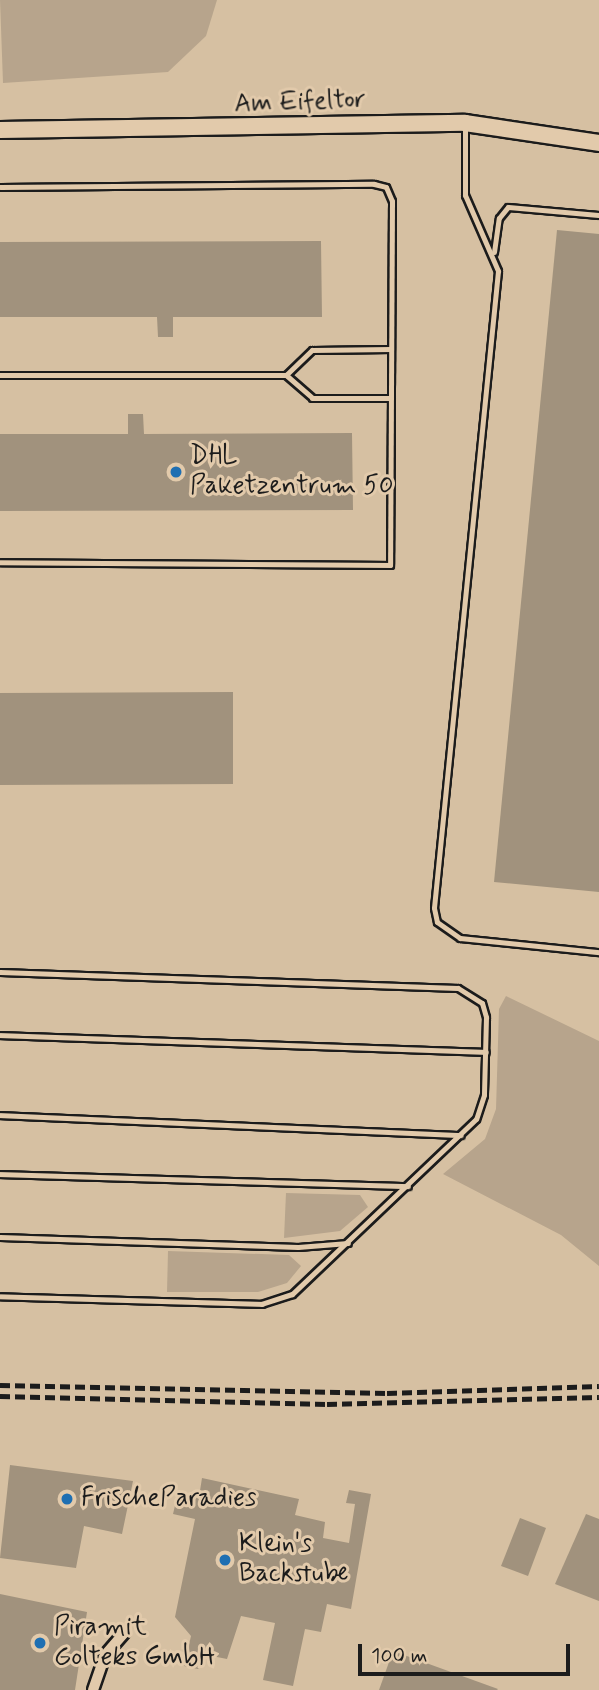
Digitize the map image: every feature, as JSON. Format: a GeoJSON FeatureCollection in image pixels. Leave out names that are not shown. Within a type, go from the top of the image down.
{"type":"FeatureCollection","features":[{"type":"Feature","properties":{"kind":"main road","name":"Am Eifeltor"},"geometry":{"type":"LineString","coordinates":[[0,130],[465,123],[599,143]]}},
{"type":"Feature","properties":{"kind":"street"},"geometry":{"type":"LineString","coordinates":[[93,1690],[105,1655],[125,1632]]}},
{"type":"Feature","properties":{"kind":"lane"},"geometry":{"type":"LineString","coordinates":[[465,123],[465,195],[494,252]]}},
{"type":"Feature","properties":{"kind":"lane"},"geometry":{"type":"LineString","coordinates":[[0,187],[386,187],[392,201],[390,565],[0,562]]}},
{"type":"Feature","properties":{"kind":"lane"},"geometry":{"type":"LineString","coordinates":[[599,215],[508,207],[499,218],[494,252],[496,285],[434,908],[437,922],[460,939],[599,952]]}},
{"type":"Feature","properties":{"kind":"lane"},"geometry":{"type":"LineString","coordinates":[[0,375],[286,374],[312,350],[391,349]]}},
{"type":"Feature","properties":{"kind":"lane"},"geometry":{"type":"LineString","coordinates":[[286,374],[312,398],[391,398]]}},
{"type":"Feature","properties":{"kind":"lane"},"geometry":{"type":"LineString","coordinates":[[0,972],[458,988],[482,1003],[486,1052],[480,1111],[461,1135],[348,1243],[274,1302],[0,1296]]}},
{"type":"Feature","properties":{"kind":"lane"},"geometry":{"type":"LineString","coordinates":[[0,1035],[486,1052]]}},
{"type":"Feature","properties":{"kind":"lane"},"geometry":{"type":"LineString","coordinates":[[0,1115],[461,1135]]}},
{"type":"Feature","properties":{"kind":"lane"},"geometry":{"type":"LineString","coordinates":[[0,1174],[408,1186]]}},
{"type":"Feature","properties":{"kind":"lane"},"geometry":{"type":"LineString","coordinates":[[0,1237],[298,1247],[348,1243]]}},
{"type":"Feature","properties":{"kind":"shaded area"},"geometry":{"type":"Polygon","coordinates":[[[0,0],[217,0],[206,36],[168,72],[3,83],[0,0]]]}},
{"type":"Feature","properties":{"kind":"shaded area"},"geometry":{"type":"Polygon","coordinates":[[[506,996],[599,1041],[599,1266],[561,1235],[443,1174],[485,1139],[496,1109],[499,1009],[506,996]]]}},
{"type":"Feature","properties":{"kind":"shaded area"},"geometry":{"type":"Polygon","coordinates":[[[286,1193],[360,1195],[368,1207],[340,1231],[284,1238],[286,1193]]]}},
{"type":"Feature","properties":{"kind":"shaded area"},"geometry":{"type":"Polygon","coordinates":[[[168,1251],[289,1255],[301,1266],[287,1283],[258,1292],[167,1292],[168,1251]]]}},
{"type":"Feature","properties":{"kind":"building"},"geometry":{"type":"Polygon","coordinates":[[[557,230],[599,234],[599,892],[494,882],[557,230]]]}},
{"type":"Feature","properties":{"kind":"building"},"geometry":{"type":"Polygon","coordinates":[[[321,241],[322,317],[173,317],[173,337],[158,337],[157,317],[0,317],[0,242],[321,241]]]}},
{"type":"Feature","properties":{"kind":"building","name":"DHL Paketzentrum 50"},"geometry":{"type":"Polygon","coordinates":[[[128,414],[143,414],[144,434],[352,433],[353,510],[0,511],[0,434],[128,434],[128,414]]]}},
{"type":"Feature","properties":{"kind":"building"},"geometry":{"type":"Polygon","coordinates":[[[233,692],[233,784],[0,785],[0,693],[233,692]]]}},
{"type":"Feature","properties":{"kind":"building","name":"FrischeParadies"},"geometry":{"type":"Polygon","coordinates":[[[10,1465],[133,1481],[122,1534],[84,1526],[76,1568],[0,1558],[10,1465]]]}},
{"type":"Feature","properties":{"kind":"building"},"geometry":{"type":"Polygon","coordinates":[[[202,1478],[299,1499],[295,1515],[325,1522],[323,1538],[349,1543],[355,1504],[346,1503],[349,1490],[371,1494],[351,1609],[327,1604],[321,1632],[305,1629],[293,1686],[263,1680],[275,1623],[241,1616],[227,1659],[207,1655],[198,1669],[184,1666],[191,1636],[175,1617],[195,1519],[173,1514],[178,1493],[199,1497],[202,1478]]]}},
{"type":"Feature","properties":{"kind":"building"},"geometry":{"type":"Polygon","coordinates":[[[586,1514],[599,1519],[599,1601],[555,1584],[586,1514]]]}},
{"type":"Feature","properties":{"kind":"building"},"geometry":{"type":"Polygon","coordinates":[[[520,1518],[546,1528],[528,1576],[501,1566],[520,1518]]]}},
{"type":"Feature","properties":{"kind":"building","name":"Piramit Golteks GmbH"},"geometry":{"type":"Polygon","coordinates":[[[0,1594],[87,1612],[75,1690],[0,1690],[0,1594]]]}},
{"type":"Feature","properties":{"kind":"building"},"geometry":{"type":"Polygon","coordinates":[[[393,1651],[498,1689],[379,1690],[393,1651]]]}},
{"type":"Feature","properties":{"kind":"railway"},"geometry":{"type":"LineString","coordinates":[[0,1385],[387,1393],[599,1386]]}},
{"type":"Feature","properties":{"kind":"railway"},"geometry":{"type":"LineString","coordinates":[[0,1396],[327,1404],[599,1397]]}},
{"type":"Feature","properties":{"kind":"place","name":"DHL Paketzentrum 50"},"geometry":{"type":"Point","coordinates":[176,472]}},
{"type":"Feature","properties":{"kind":"place","name":"FrischeParadies"},"geometry":{"type":"Point","coordinates":[67,1499]}},
{"type":"Feature","properties":{"kind":"place","name":"Klein's Backstube"},"geometry":{"type":"Point","coordinates":[225,1560]}},
{"type":"Feature","properties":{"kind":"place","name":"Piramit Golteks GmbH"},"geometry":{"type":"Point","coordinates":[40,1643]}}]}
